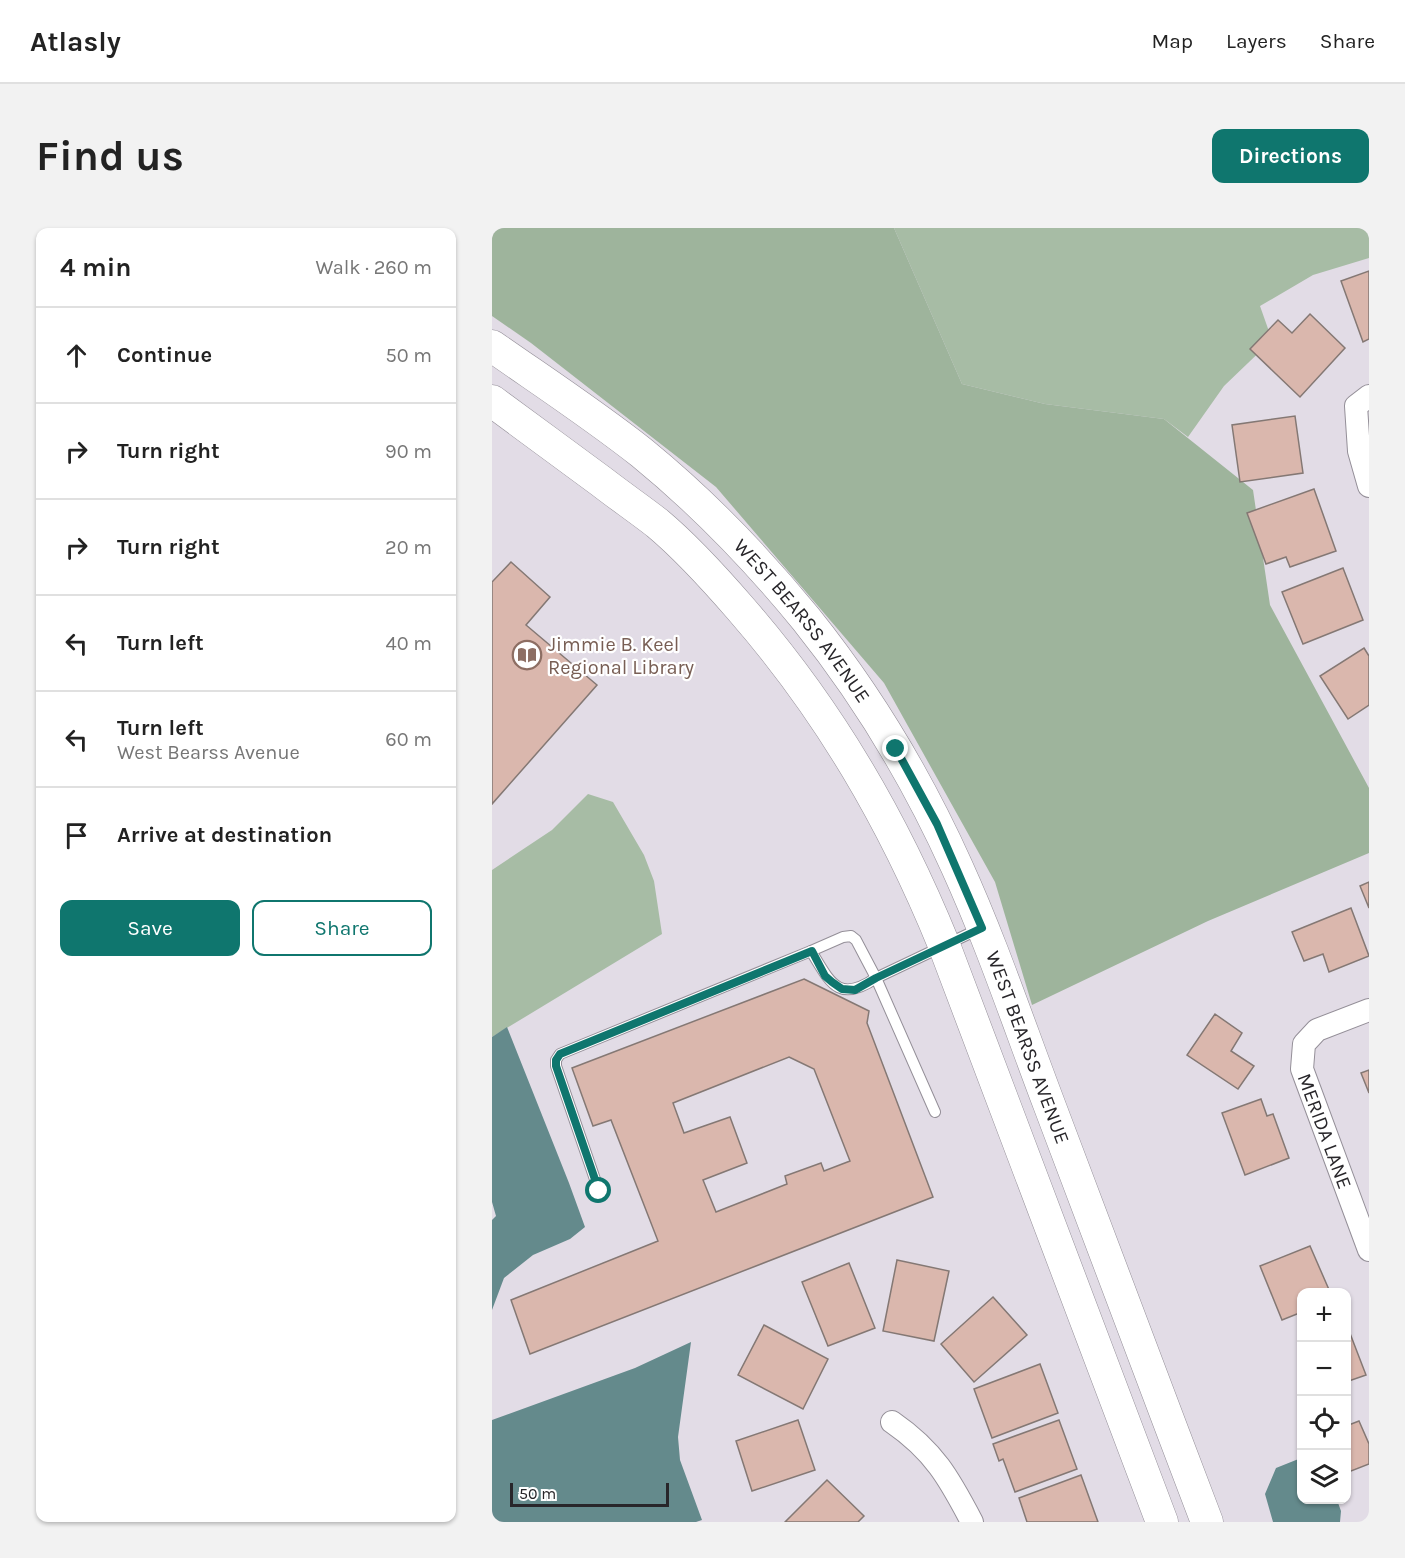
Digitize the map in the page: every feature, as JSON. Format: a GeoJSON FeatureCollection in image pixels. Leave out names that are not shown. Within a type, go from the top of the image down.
{"type":"FeatureCollection","features":[{"type":"Feature","properties":{"kind":"main road","name":"WEST BEARSS AVENUE"},"geometry":{"type":"LineString","coordinates":[[492,346],[603,424],[684,489],[770,577],[805,619],[856,686],[896,749],[937,824],[982,928],[1207,1522]]}},
{"type":"Feature","properties":{"kind":"main road"},"geometry":{"type":"LineString","coordinates":[[492,394],[526,390],[651,481],[684,489]]}},
{"type":"Feature","properties":{"kind":"main road","name":"WEST BEARSS AVENUE"},"geometry":{"type":"LineString","coordinates":[[492,401],[657,523],[694,557],[762,633],[824,715],[867,784],[922,891],[944,945],[1162,1522]]}},
{"type":"Feature","properties":{"kind":"street"},"geometry":{"type":"LineString","coordinates":[[1369,396],[1356,406],[1359,451],[1369,486]]}},
{"type":"Feature","properties":{"kind":"street","name":"MERIDA LANE"},"geometry":{"type":"LineString","coordinates":[[1369,1010],[1317,1030],[1304,1044],[1302,1069],[1369,1250]]}},
{"type":"Feature","properties":{"kind":"street"},"geometry":{"type":"LineString","coordinates":[[892,1422],[922,1445],[940,1466],[972,1522]]}},
{"type":"Feature","properties":{"kind":"lane"},"geometry":{"type":"LineString","coordinates":[[812,951],[825,976],[842,989],[855,990],[982,928]]}},
{"type":"Feature","properties":{"kind":"lane"},"geometry":{"type":"LineString","coordinates":[[599,1191],[556,1066],[556,1060],[560,1054],[843,937],[850,936],[856,940],[876,978],[935,1112]]}},
{"type":"Feature","properties":{"kind":"shaded area"},"geometry":{"type":"Polygon","coordinates":[[[492,228],[894,228],[962,384],[1045,404],[1164,419],[1253,490],[1270,605],[1369,788],[1369,853],[1208,921],[1032,1005],[995,882],[884,683],[716,487],[531,343],[492,316],[492,228]]]}},
{"type":"Feature","properties":{"kind":"shaded area"},"geometry":{"type":"Polygon","coordinates":[[[894,228],[1369,228],[1369,258],[1313,275],[1260,306],[1272,340],[1224,386],[1188,437],[1164,419],[1045,404],[962,384],[894,228]]]}},
{"type":"Feature","properties":{"kind":"shaded area"},"geometry":{"type":"Polygon","coordinates":[[[588,794],[613,802],[644,855],[654,881],[662,934],[492,1037],[492,870],[552,830],[588,794]]]}},
{"type":"Feature","properties":{"kind":"shaded area"},"geometry":{"type":"Polygon","coordinates":[[[507,1027],[585,1227],[570,1239],[533,1255],[504,1278],[492,1310],[492,1220],[496,1216],[492,1202],[492,1037],[507,1027]]]}},
{"type":"Feature","properties":{"kind":"shaded area"},"geometry":{"type":"Polygon","coordinates":[[[691,1342],[678,1437],[680,1460],[702,1520],[696,1522],[492,1522],[492,1420],[635,1368],[691,1342]]]}},
{"type":"Feature","properties":{"kind":"shaded area"},"geometry":{"type":"Polygon","coordinates":[[[1297,1460],[1297,1504],[1338,1504],[1341,1511],[1340,1522],[1273,1522],[1265,1494],[1276,1468],[1297,1460]]]}},
{"type":"Feature","properties":{"kind":"building"},"geometry":{"type":"Polygon","coordinates":[[[1369,271],[1369,339],[1363,342],[1341,281],[1369,271]]]}},
{"type":"Feature","properties":{"kind":"building"},"geometry":{"type":"Polygon","coordinates":[[[1310,314],[1345,348],[1300,397],[1250,349],[1278,320],[1292,333],[1310,314]]]}},
{"type":"Feature","properties":{"kind":"building"},"geometry":{"type":"Polygon","coordinates":[[[1295,416],[1303,473],[1240,482],[1232,425],[1295,416]]]}},
{"type":"Feature","properties":{"kind":"building"},"geometry":{"type":"Polygon","coordinates":[[[1314,489],[1336,551],[1290,567],[1286,557],[1266,564],[1247,513],[1314,489]]]}},
{"type":"Feature","properties":{"kind":"building","name":"Jimmie B. Keel Regional Library"},"geometry":{"type":"Polygon","coordinates":[[[511,562],[550,597],[526,625],[597,685],[492,804],[492,582],[511,562]]]}},
{"type":"Feature","properties":{"kind":"building"},"geometry":{"type":"Polygon","coordinates":[[[1343,568],[1363,620],[1303,644],[1282,592],[1343,568]]]}},
{"type":"Feature","properties":{"kind":"building"},"geometry":{"type":"Polygon","coordinates":[[[1364,648],[1369,656],[1369,705],[1348,719],[1320,676],[1364,648]]]}},
{"type":"Feature","properties":{"kind":"building"},"geometry":{"type":"Polygon","coordinates":[[[1369,882],[1369,908],[1360,886],[1369,882]]]}},
{"type":"Feature","properties":{"kind":"building"},"geometry":{"type":"Polygon","coordinates":[[[1351,908],[1369,956],[1329,972],[1323,954],[1304,961],[1292,932],[1351,908]]]}},
{"type":"Feature","properties":{"kind":"building"},"geometry":{"type":"Polygon","coordinates":[[[804,979],[869,1011],[867,1023],[933,1197],[530,1354],[511,1300],[658,1241],[611,1120],[593,1126],[572,1068],[804,979]],[[789,1057],[673,1103],[684,1133],[730,1117],[747,1163],[703,1180],[716,1212],[787,1184],[785,1176],[821,1163],[824,1171],[850,1161],[814,1069],[789,1057]]]}},
{"type":"Feature","properties":{"kind":"building"},"geometry":{"type":"Polygon","coordinates":[[[1215,1014],[1242,1033],[1231,1051],[1254,1066],[1238,1089],[1187,1055],[1215,1014]]]}},
{"type":"Feature","properties":{"kind":"building"},"geometry":{"type":"Polygon","coordinates":[[[1369,1070],[1369,1093],[1361,1073],[1369,1070]]]}},
{"type":"Feature","properties":{"kind":"building"},"geometry":{"type":"Polygon","coordinates":[[[1261,1099],[1267,1116],[1273,1114],[1289,1158],[1245,1175],[1222,1113],[1261,1099]]]}},
{"type":"Feature","properties":{"kind":"building"},"geometry":{"type":"Polygon","coordinates":[[[1310,1246],[1328,1288],[1297,1288],[1297,1314],[1282,1320],[1260,1266],[1310,1246]]]}},
{"type":"Feature","properties":{"kind":"building"},"geometry":{"type":"Polygon","coordinates":[[[897,1260],[949,1271],[934,1341],[883,1331],[897,1260]]]}},
{"type":"Feature","properties":{"kind":"building"},"geometry":{"type":"Polygon","coordinates":[[[849,1263],[875,1328],[828,1346],[802,1282],[849,1263]]]}},
{"type":"Feature","properties":{"kind":"building"},"geometry":{"type":"Polygon","coordinates":[[[993,1297],[1027,1335],[974,1382],[941,1344],[993,1297]]]}},
{"type":"Feature","properties":{"kind":"building"},"geometry":{"type":"Polygon","coordinates":[[[764,1325],[828,1359],[803,1409],[738,1375],[764,1325]]]}},
{"type":"Feature","properties":{"kind":"building"},"geometry":{"type":"Polygon","coordinates":[[[1351,1336],[1366,1375],[1351,1380],[1351,1336]]]}},
{"type":"Feature","properties":{"kind":"building"},"geometry":{"type":"Polygon","coordinates":[[[1040,1364],[1058,1413],[992,1438],[974,1389],[1040,1364]]]}},
{"type":"Feature","properties":{"kind":"building"},"geometry":{"type":"Polygon","coordinates":[[[798,1420],[815,1470],[752,1491],[736,1441],[798,1420]]]}},
{"type":"Feature","properties":{"kind":"building"},"geometry":{"type":"Polygon","coordinates":[[[1059,1420],[1077,1469],[1015,1492],[1003,1459],[999,1461],[993,1444],[1059,1420]]]}},
{"type":"Feature","properties":{"kind":"building"},"geometry":{"type":"Polygon","coordinates":[[[1359,1421],[1369,1444],[1369,1464],[1351,1471],[1351,1450],[1351,1424],[1359,1421]]]}},
{"type":"Feature","properties":{"kind":"building"},"geometry":{"type":"Polygon","coordinates":[[[1081,1475],[1098,1522],[1027,1522],[1019,1498],[1081,1475]]]}},
{"type":"Feature","properties":{"kind":"building"},"geometry":{"type":"Polygon","coordinates":[[[827,1480],[864,1516],[858,1522],[785,1522],[827,1480]]]}},
{"type":"Feature","properties":{"kind":"place","name":"Jimmie B. Keel Regional Library"},"geometry":{"type":"Point","coordinates":[527,655]}},
{"type":"Feature","properties":{"kind":"route"},"geometry":{"type":"LineString","coordinates":[[599,1191],[556,1066],[556,1060],[560,1054],[812,951],[825,976],[842,989],[855,990],[982,928],[937,824],[896,749]]}}]}
